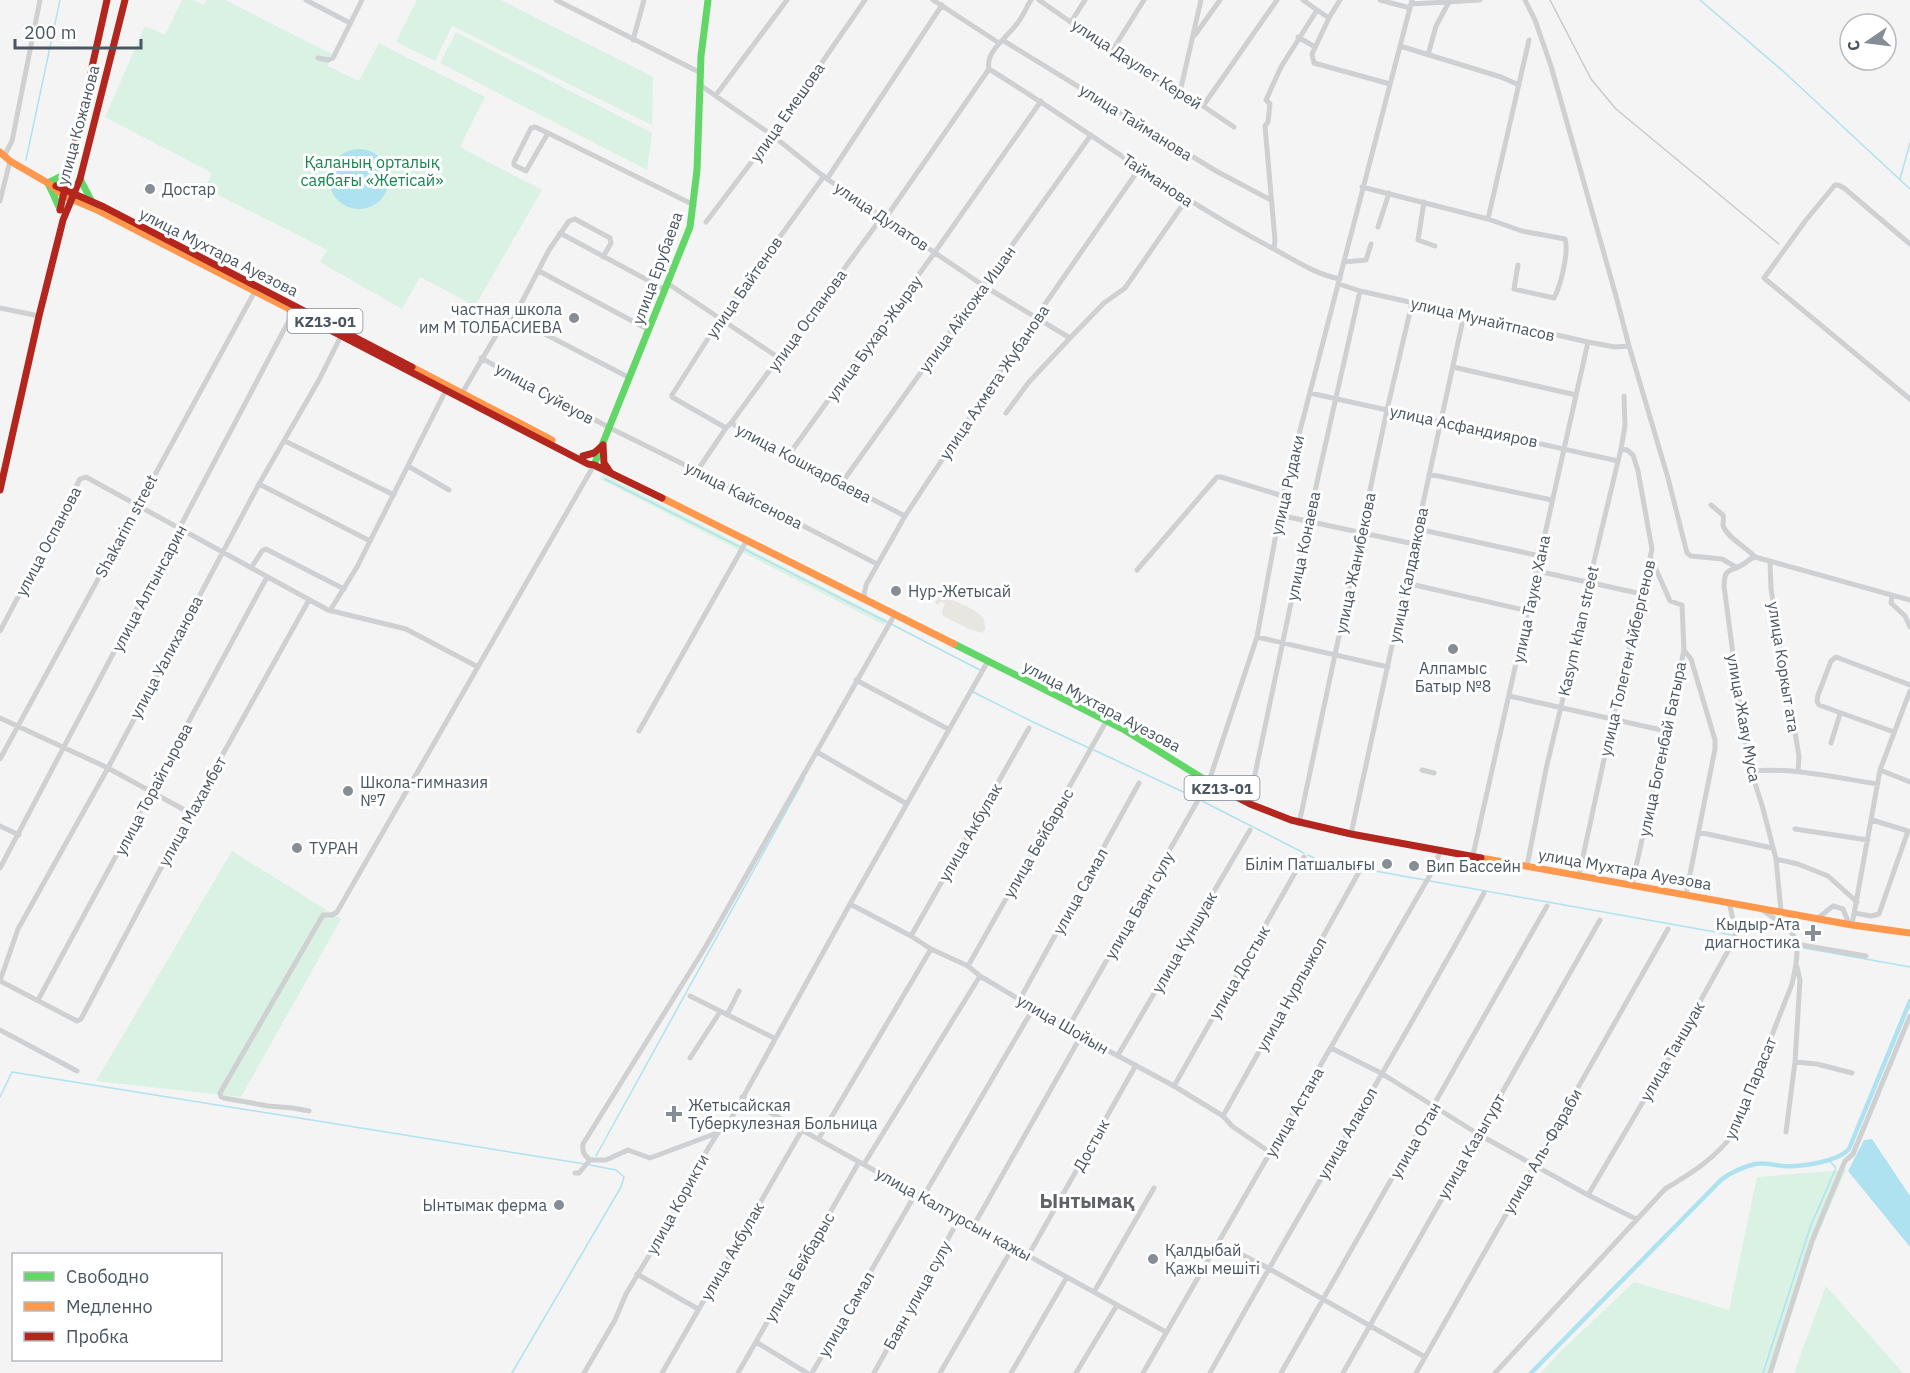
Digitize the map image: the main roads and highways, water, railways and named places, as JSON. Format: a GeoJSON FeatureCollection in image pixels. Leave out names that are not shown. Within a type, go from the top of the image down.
{"type":"FeatureCollection","features":[{"type":"Feature","properties":{"kind":"main road","name":"улица Кожанова"},"geometry":{"type":"LineString","coordinates":[[0,490],[2,466],[63,216],[68,173],[107,0]]}},
{"type":"Feature","properties":{"kind":"main road","name":"улица Кожанова"},"geometry":{"type":"LineString","coordinates":[[63,216],[80,179],[125,0]]}},
{"type":"Feature","properties":{"kind":"main road","name":"улица Ерубаева"},"geometry":{"type":"LineString","coordinates":[[594,465],[690,227],[694,205],[703,26],[708,0]]}},
{"type":"Feature","properties":{"kind":"main road"},"geometry":{"type":"LineString","coordinates":[[93,70],[106,72]]}},
{"type":"Feature","properties":{"kind":"main road","name":"улица Мухтара Ауезова"},"geometry":{"type":"LineString","coordinates":[[5,156],[73,197],[590,459],[594,465]]}},
{"type":"Feature","properties":{"kind":"main road"},"geometry":{"type":"LineString","coordinates":[[68,173],[50,184],[63,216],[76,207],[89,204],[80,179]]}},
{"type":"Feature","properties":{"kind":"main road","name":"улица Мухтара Ауезова"},"geometry":{"type":"LineString","coordinates":[[89,204],[254,293],[295,310]]}},
{"type":"Feature","properties":{"kind":"main road","name":"улица Мухтара Ауезова"},"geometry":{"type":"LineString","coordinates":[[461,395],[744,546],[895,614],[1107,720],[1209,781],[1270,813],[1299,824],[1851,925],[1910,933]]}},
{"type":"Feature","properties":{"kind":"main road"},"geometry":{"type":"LineString","coordinates":[[583,456],[594,453],[603,445]]}},
{"type":"Feature","properties":{"kind":"main road"},"geometry":{"type":"LineString","coordinates":[[603,445],[604,463],[611,473]]}},
{"type":"Feature","properties":{"kind":"water"},"geometry":{"type":"Polygon","coordinates":[[[353,149],[365,149],[376,154],[384,162],[389,179],[387,191],[376,204],[365,209],[353,209],[342,204],[334,196],[329,185],[329,173],[334,162],[342,154],[353,149]]]}},
{"type":"Feature","properties":{"kind":"water"},"geometry":{"type":"Polygon","coordinates":[[[1872,1139],[1910,1196],[1910,1247],[1848,1171],[1864,1140],[1872,1139]]]}},
{"type":"Feature","properties":{"kind":"waterway"},"geometry":{"type":"LineString","coordinates":[[26,160],[60,0]]}},
{"type":"Feature","properties":{"kind":"waterway"},"geometry":{"type":"LineString","coordinates":[[1700,0],[1784,72],[1910,189]]}},
{"type":"Feature","properties":{"kind":"waterway"},"geometry":{"type":"LineString","coordinates":[[1900,179],[1910,143]]}},
{"type":"Feature","properties":{"kind":"waterway"},"geometry":{"type":"LineString","coordinates":[[605,479],[740,547]]}},
{"type":"Feature","properties":{"kind":"waterway"},"geometry":{"type":"LineString","coordinates":[[744,549],[887,622]]}},
{"type":"Feature","properties":{"kind":"waterway"},"geometry":{"type":"LineString","coordinates":[[891,624],[980,670]]}},
{"type":"Feature","properties":{"kind":"waterway"},"geometry":{"type":"LineString","coordinates":[[974,691],[1089,748]]}},
{"type":"Feature","properties":{"kind":"waterway"},"geometry":{"type":"LineString","coordinates":[[1094,750],[1196,798]]}},
{"type":"Feature","properties":{"kind":"waterway"},"geometry":{"type":"LineString","coordinates":[[596,1156],[804,779]]}},
{"type":"Feature","properties":{"kind":"waterway"},"geometry":{"type":"LineString","coordinates":[[1202,801],[1304,853]]}},
{"type":"Feature","properties":{"kind":"waterway"},"geometry":{"type":"LineString","coordinates":[[1308,855],[1320,861],[1425,880]]}},
{"type":"Feature","properties":{"kind":"waterway"},"geometry":{"type":"LineString","coordinates":[[1430,881],[1732,935]]}},
{"type":"Feature","properties":{"kind":"waterway"},"geometry":{"type":"LineString","coordinates":[[1737,936],[1794,946]]}},
{"type":"Feature","properties":{"kind":"waterway"},"geometry":{"type":"LineString","coordinates":[[1799,947],[1910,967]]}},
{"type":"Feature","properties":{"kind":"waterway"},"geometry":{"type":"LineString","coordinates":[[1531,1373],[1725,1177],[1758,1163],[1783,1166],[1818,1163],[1843,1154],[1849,1149],[1910,1001]]}},
{"type":"Feature","properties":{"kind":"waterway"},"geometry":{"type":"LineString","coordinates":[[0,1097],[12,1072],[585,1164]]}},
{"type":"Feature","properties":{"kind":"waterway"},"geometry":{"type":"LineString","coordinates":[[1763,1373],[1811,1225],[1836,1168],[1829,1160]]}},
{"type":"Feature","properties":{"kind":"waterway"},"geometry":{"type":"LineString","coordinates":[[512,1373],[621,1187],[624,1177],[616,1170],[590,1165]]}},
{"type":"Feature","properties":{"kind":"railway"},"geometry":{"type":"LineString","coordinates":[[1550,0],[1591,79],[1616,109],[1779,244]]}},
{"type":"Feature","properties":{"kind":"place","name":"Достар"},"geometry":{"type":"Point","coordinates":[150,189]}},
{"type":"Feature","properties":{"kind":"place","name":"частная школа им М ТОЛБАСИЕВА"},"geometry":{"type":"Point","coordinates":[574,318]}},
{"type":"Feature","properties":{"kind":"place","name":"Нур-Жетысай"},"geometry":{"type":"Point","coordinates":[896,591]}},
{"type":"Feature","properties":{"kind":"place","name":"Алпамыс Батыр №8"},"geometry":{"type":"Point","coordinates":[1453,649]}},
{"type":"Feature","properties":{"kind":"place","name":"Школа-гимназия №7"},"geometry":{"type":"Point","coordinates":[348,791]}},
{"type":"Feature","properties":{"kind":"place","name":"ТУРАН"},"geometry":{"type":"Point","coordinates":[297,848]}},
{"type":"Feature","properties":{"kind":"place","name":"Білім Патшалығы"},"geometry":{"type":"Point","coordinates":[1387,864]}},
{"type":"Feature","properties":{"kind":"place","name":"Вип Бассейн"},"geometry":{"type":"Point","coordinates":[1414,866]}},
{"type":"Feature","properties":{"kind":"place","name":"Кыдыр-Ата диагностика"},"geometry":{"type":"Point","coordinates":[1813,933]}},
{"type":"Feature","properties":{"kind":"place","name":"Жетысайская Туберкулезная Больница"},"geometry":{"type":"Point","coordinates":[674,1114]}},
{"type":"Feature","properties":{"kind":"place","name":"Ынтымак ферма"},"geometry":{"type":"Point","coordinates":[559,1205]}},
{"type":"Feature","properties":{"kind":"place","name":"Қалдыбай Қажы мешіті"},"geometry":{"type":"Point","coordinates":[1153,1259]}},
{"type":"Feature","properties":{"kind":"district","name":"Ынтымақ"},"geometry":{"type":"Point","coordinates":[1087,1200]}},
{"type":"Feature","properties":{"kind":"park label","name":"Қаланың орталық саябағы «Жетісай»"},"geometry":{"type":"Point","coordinates":[372,171]}}]}
